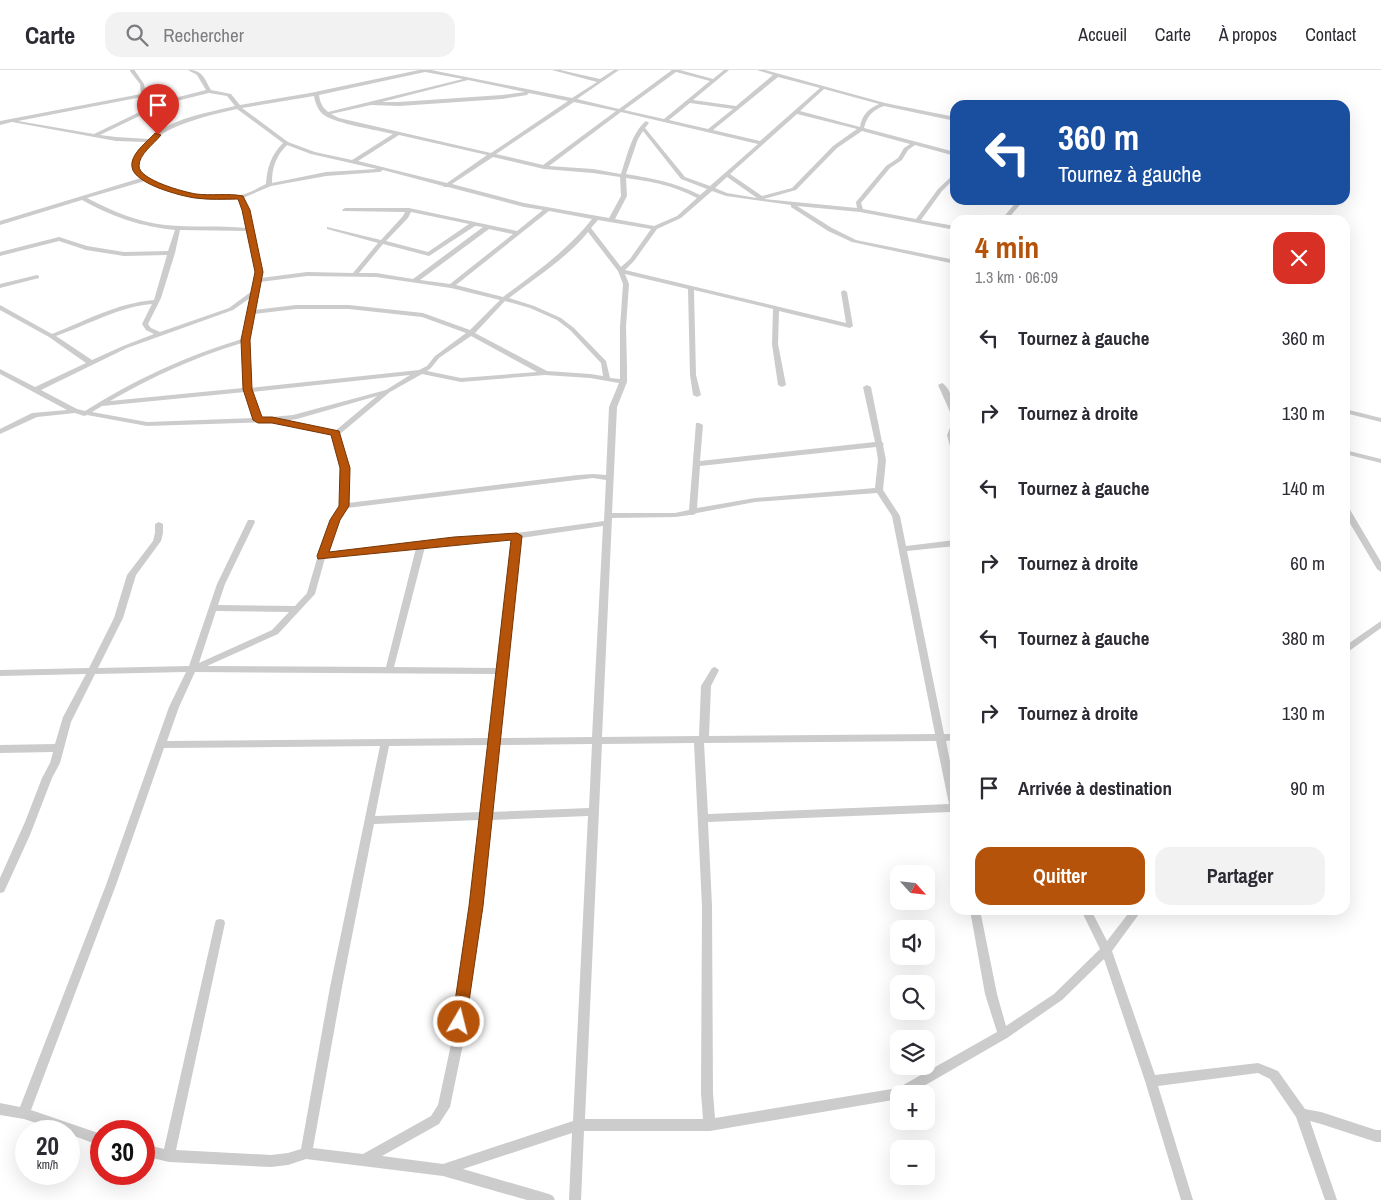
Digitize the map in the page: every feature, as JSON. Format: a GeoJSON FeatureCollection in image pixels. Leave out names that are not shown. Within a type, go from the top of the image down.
{"type":"FeatureCollection","features":[{"type":"Feature","properties":{"kind":"street"},"geometry":{"type":"LineString","coordinates":[[133,70],[142,84],[144,95]]}},
{"type":"Feature","properties":{"kind":"street"},"geometry":{"type":"LineString","coordinates":[[190,70],[199,74],[209,91]]}},
{"type":"Feature","properties":{"kind":"street"},"geometry":{"type":"LineString","coordinates":[[387,169],[326,174],[269,185],[240,197],[196,196],[168,189],[145,179],[135,169],[140,152],[151,141],[178,124],[237,106],[316,94],[424,70],[572,100],[761,143]]}},
{"type":"Feature","properties":{"kind":"street"},"geometry":{"type":"LineString","coordinates":[[554,70],[600,81]]}},
{"type":"Feature","properties":{"kind":"street"},"geometry":{"type":"LineString","coordinates":[[446,186],[617,70]]}},
{"type":"Feature","properties":{"kind":"street"},"geometry":{"type":"LineString","coordinates":[[544,168],[618,110],[675,70],[714,81]]}},
{"type":"Feature","properties":{"kind":"street"},"geometry":{"type":"LineString","coordinates":[[665,121],[727,70]]}},
{"type":"Feature","properties":{"kind":"street"},"geometry":{"type":"LineString","coordinates":[[759,70],[884,104],[950,118]]}},
{"type":"Feature","properties":{"kind":"street"},"geometry":{"type":"LineString","coordinates":[[709,131],[777,75]]}},
{"type":"Feature","properties":{"kind":"street"},"geometry":{"type":"LineString","coordinates":[[325,114],[470,79]]}},
{"type":"Feature","properties":{"kind":"street"},"geometry":{"type":"LineString","coordinates":[[621,271],[632,260],[655,228],[678,217],[823,88]]}},
{"type":"Feature","properties":{"kind":"street"},"geometry":{"type":"LineString","coordinates":[[95,135],[162,103],[209,91],[229,95],[237,106],[286,143],[313,153],[354,161],[446,186],[548,209],[655,228]]}},
{"type":"Feature","properties":{"kind":"street"},"geometry":{"type":"LineString","coordinates":[[370,103],[399,104],[502,98],[529,92]]}},
{"type":"Feature","properties":{"kind":"street"},"geometry":{"type":"LineString","coordinates":[[316,94],[316,103],[325,114],[336,119],[544,168],[579,169],[660,181],[680,187],[700,198]]}},
{"type":"Feature","properties":{"kind":"street"},"geometry":{"type":"LineString","coordinates":[[1,122],[144,95],[162,103]]}},
{"type":"Feature","properties":{"kind":"street"},"geometry":{"type":"LineString","coordinates":[[689,101],[736,108]]}},
{"type":"Feature","properties":{"kind":"street"},"geometry":{"type":"LineString","coordinates":[[759,199],[794,189],[835,147],[862,128],[863,119],[866,114],[884,104]]}},
{"type":"Feature","properties":{"kind":"street"},"geometry":{"type":"LineString","coordinates":[[796,112],[950,153]]}},
{"type":"Feature","properties":{"kind":"street"},"geometry":{"type":"LineString","coordinates":[[612,219],[624,196],[623,176],[635,139],[642,127],[652,118]]}},
{"type":"Feature","properties":{"kind":"street"},"geometry":{"type":"LineString","coordinates":[[10,121],[95,135],[151,141]]}},
{"type":"Feature","properties":{"kind":"street"},"geometry":{"type":"LineString","coordinates":[[642,127],[683,178],[711,189],[790,204],[860,210],[950,227]]}},
{"type":"Feature","properties":{"kind":"street"},"geometry":{"type":"LineString","coordinates":[[354,161],[398,133]]}},
{"type":"Feature","properties":{"kind":"street"},"geometry":{"type":"LineString","coordinates":[[269,185],[269,168],[273,157],[286,143]]}},
{"type":"Feature","properties":{"kind":"street"},"geometry":{"type":"LineString","coordinates":[[860,210],[858,203],[888,167],[900,159],[906,149],[916,143]]}},
{"type":"Feature","properties":{"kind":"street"},"geometry":{"type":"LineString","coordinates":[[726,175],[759,199]]}},
{"type":"Feature","properties":{"kind":"street"},"geometry":{"type":"LineString","coordinates":[[0,222],[84,199],[145,179]]}},
{"type":"Feature","properties":{"kind":"street"},"geometry":{"type":"LineString","coordinates":[[918,220],[940,190],[950,180]]}},
{"type":"Feature","properties":{"kind":"street"},"geometry":{"type":"LineString","coordinates":[[240,197],[251,230],[259,280],[246,340],[247,389],[258,420]]}},
{"type":"Feature","properties":{"kind":"street"},"geometry":{"type":"LineString","coordinates":[[84,199],[123,218],[178,228],[251,230]]}},
{"type":"Feature","properties":{"kind":"street"},"geometry":{"type":"LineString","coordinates":[[790,204],[827,226],[838,235],[854,241],[950,261]]}},
{"type":"Feature","properties":{"kind":"street"},"geometry":{"type":"LineString","coordinates":[[1008,215],[1017,205]]}},
{"type":"Feature","properties":{"kind":"street"},"geometry":{"type":"LineString","coordinates":[[451,286],[548,209]]}},
{"type":"Feature","properties":{"kind":"street"},"geometry":{"type":"LineString","coordinates":[[345,210],[409,210],[519,232]]}},
{"type":"Feature","properties":{"kind":"street"},"geometry":{"type":"LineString","coordinates":[[355,274],[406,217],[409,210]]}},
{"type":"Feature","properties":{"kind":"street"},"geometry":{"type":"LineString","coordinates":[[336,433],[388,391],[421,372],[471,333],[504,299],[560,256],[588,228],[596,217]]}},
{"type":"Feature","properties":{"kind":"street"},"geometry":{"type":"LineString","coordinates":[[329,228],[430,254],[475,223]]}},
{"type":"Feature","properties":{"kind":"street"},"geometry":{"type":"LineString","coordinates":[[415,280],[489,226]]}},
{"type":"Feature","properties":{"kind":"street"},"geometry":{"type":"LineString","coordinates":[[159,334],[148,329],[145,324],[156,302],[178,228]]}},
{"type":"Feature","properties":{"kind":"street"},"geometry":{"type":"LineString","coordinates":[[575,1200],[609,478],[613,407],[623,382],[623,327],[626,284],[621,271],[588,228]]}},
{"type":"Feature","properties":{"kind":"street"},"geometry":{"type":"LineString","coordinates":[[0,254],[59,239],[86,248],[124,254],[172,253]]}},
{"type":"Feature","properties":{"kind":"street"},"geometry":{"type":"LineString","coordinates":[[621,271],[850,326],[844,292]]}},
{"type":"Feature","properties":{"kind":"street"},"geometry":{"type":"LineString","coordinates":[[259,280],[307,274],[355,274],[451,286],[504,299],[532,307],[559,319],[572,329],[604,362],[608,379]]}},
{"type":"Feature","properties":{"kind":"street"},"geometry":{"type":"LineString","coordinates":[[0,286],[37,277]]}},
{"type":"Feature","properties":{"kind":"street"},"geometry":{"type":"LineString","coordinates":[[691,289],[693,375],[697,395]]}},
{"type":"Feature","properties":{"kind":"street"},"geometry":{"type":"LineString","coordinates":[[34,390],[91,362],[159,334],[225,312],[257,290]]}},
{"type":"Feature","properties":{"kind":"street"},"geometry":{"type":"LineString","coordinates":[[51,336],[118,310],[141,303],[156,302]]}},
{"type":"Feature","properties":{"kind":"street"},"geometry":{"type":"LineString","coordinates":[[252,312],[322,306],[374,309],[423,316],[471,333],[545,373]]}},
{"type":"Feature","properties":{"kind":"street"},"geometry":{"type":"LineString","coordinates":[[0,308],[51,336],[91,362]]}},
{"type":"Feature","properties":{"kind":"street"},"geometry":{"type":"LineString","coordinates":[[776,309],[775,344],[782,385]]}},
{"type":"Feature","properties":{"kind":"street"},"geometry":{"type":"LineString","coordinates":[[84,414],[122,389],[155,373],[214,348],[246,340]]}},
{"type":"Feature","properties":{"kind":"street"},"geometry":{"type":"LineString","coordinates":[[0,371],[75,411],[147,424],[272,420],[294,417],[388,391]]}},
{"type":"Feature","properties":{"kind":"street"},"geometry":{"type":"LineString","coordinates":[[100,404],[421,372],[460,380],[545,373],[623,382]]}},
{"type":"Feature","properties":{"kind":"street"},"geometry":{"type":"LineString","coordinates":[[942,385],[950,403]]}},
{"type":"Feature","properties":{"kind":"street"},"geometry":{"type":"LineString","coordinates":[[867,387],[882,460],[879,490],[896,516],[950,786]]}},
{"type":"Feature","properties":{"kind":"street"},"geometry":{"type":"LineString","coordinates":[[0,432],[35,415],[75,411]]}},
{"type":"Feature","properties":{"kind":"street"},"geometry":{"type":"LineString","coordinates":[[1350,412],[1381,420]]}},
{"type":"Feature","properties":{"kind":"street"},"geometry":{"type":"LineString","coordinates":[[272,420],[336,433]]}},
{"type":"Feature","properties":{"kind":"street"},"geometry":{"type":"LineString","coordinates":[[693,513],[699,425]]}},
{"type":"Feature","properties":{"kind":"street"},"geometry":{"type":"LineString","coordinates":[[192,669],[275,632],[311,594],[335,520],[344,506],[345,468],[336,433]]}},
{"type":"Feature","properties":{"kind":"street"},"geometry":{"type":"LineString","coordinates":[[696,464],[880,444]]}},
{"type":"Feature","properties":{"kind":"street"},"geometry":{"type":"LineString","coordinates":[[1350,453],[1381,461]]}},
{"type":"Feature","properties":{"kind":"street"},"geometry":{"type":"LineString","coordinates":[[344,506],[578,477],[609,478]]}},
{"type":"Feature","properties":{"kind":"street"},"geometry":{"type":"LineString","coordinates":[[322,556],[517,536],[608,520],[693,513],[755,500],[879,490]]}},
{"type":"Feature","properties":{"kind":"street"},"geometry":{"type":"LineString","coordinates":[[1350,516],[1381,568]]}},
{"type":"Feature","properties":{"kind":"street"},"geometry":{"type":"LineString","coordinates":[[24,1113],[174,707],[192,669],[221,584],[251,522]]}},
{"type":"Feature","properties":{"kind":"street"},"geometry":{"type":"LineString","coordinates":[[0,889],[38,807],[57,758],[57,748],[80,691],[94,672],[122,611],[130,578],[158,541],[159,524]]}},
{"type":"Feature","properties":{"kind":"street"},"geometry":{"type":"LineString","coordinates":[[364,1160],[435,1120],[444,1107],[456,1049],[486,816],[517,536]]}},
{"type":"Feature","properties":{"kind":"street"},"geometry":{"type":"LineString","coordinates":[[902,549],[950,544]]}},
{"type":"Feature","properties":{"kind":"street"},"geometry":{"type":"LineString","coordinates":[[389,671],[421,545]]}},
{"type":"Feature","properties":{"kind":"street"},"geometry":{"type":"LineString","coordinates":[[213,608],[296,609]]}},
{"type":"Feature","properties":{"kind":"street"},"geometry":{"type":"LineString","coordinates":[[1350,647],[1381,624]]}},
{"type":"Feature","properties":{"kind":"street"},"geometry":{"type":"LineString","coordinates":[[0,673],[192,669],[502,671]]}},
{"type":"Feature","properties":{"kind":"street"},"geometry":{"type":"LineString","coordinates":[[710,1125],[707,1092],[707,906],[701,740],[706,686],[715,670]]}},
{"type":"Feature","properties":{"kind":"street"},"geometry":{"type":"LineString","coordinates":[[161,745],[950,737]]}},
{"type":"Feature","properties":{"kind":"street"},"geometry":{"type":"LineString","coordinates":[[306,1153],[385,743]]}},
{"type":"Feature","properties":{"kind":"street"},"geometry":{"type":"LineString","coordinates":[[0,748],[57,748]]}},
{"type":"Feature","properties":{"kind":"street"},"geometry":{"type":"LineString","coordinates":[[703,818],[950,810]]}},
{"type":"Feature","properties":{"kind":"street"},"geometry":{"type":"LineString","coordinates":[[369,820],[594,812]]}},
{"type":"Feature","properties":{"kind":"street"},"geometry":{"type":"LineString","coordinates":[[976,915],[992,994],[1003,1034]]}},
{"type":"Feature","properties":{"kind":"street"},"geometry":{"type":"LineString","coordinates":[[1088,915],[1106,950],[1151,1081],[1187,1200]]}},
{"type":"Feature","properties":{"kind":"street"},"geometry":{"type":"LineString","coordinates":[[443,1170],[579,1125],[710,1125],[900,1093],[1003,1034],[1058,997],[1106,950],[1133,915]]}},
{"type":"Feature","properties":{"kind":"street"},"geometry":{"type":"LineString","coordinates":[[169,1156],[220,923]]}},
{"type":"Feature","properties":{"kind":"street"},"geometry":{"type":"LineString","coordinates":[[1151,1081],[1258,1068],[1274,1075],[1301,1114],[1331,1200]]}},
{"type":"Feature","properties":{"kind":"street"},"geometry":{"type":"LineString","coordinates":[[0,1109],[24,1113],[90,1136]]}},
{"type":"Feature","properties":{"kind":"street"},"geometry":{"type":"LineString","coordinates":[[1301,1114],[1381,1136]]}},
{"type":"Feature","properties":{"kind":"street"},"geometry":{"type":"LineString","coordinates":[[155,1153],[169,1156],[271,1161],[288,1159],[306,1153],[443,1170],[549,1200]]}},
{"type":"Feature","properties":{"kind":"route"},"geometry":{"type":"LineString","coordinates":[[158,135],[140,152],[135,166],[137,173],[145,179],[168,189],[196,196],[240,197],[246,210],[259,272],[259,280],[246,340],[247,389],[258,420],[272,420],[336,433],[341,459],[345,468],[344,506],[335,520],[322,556],[454,540],[517,536],[476,906],[459,1022]]}}]}
